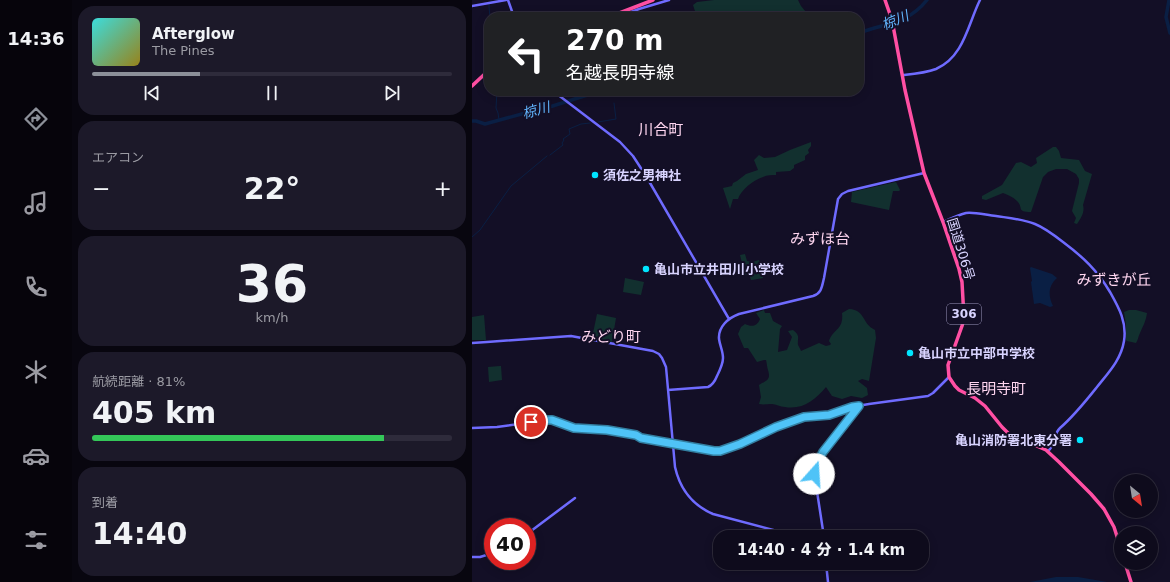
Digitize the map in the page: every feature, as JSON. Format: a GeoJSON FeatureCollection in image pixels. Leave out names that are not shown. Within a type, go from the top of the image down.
{"type":"FeatureCollection","features":[{"type":"Feature","properties":{"kind":"highway"},"geometry":{"type":"LineString","coordinates":[[622,12],[653,0]]}},
{"type":"Feature","properties":{"kind":"highway","name":"国道306号"},"geometry":{"type":"LineString","coordinates":[[885,0],[892,20],[924,173],[961,274],[964,310],[962,326],[948,365],[949,377]]}},
{"type":"Feature","properties":{"kind":"highway"},"geometry":{"type":"LineString","coordinates":[[472,86],[484,75]]}},
{"type":"Feature","properties":{"kind":"highway"},"geometry":{"type":"LineString","coordinates":[[949,377],[954,386],[975,398],[985,406],[1009,434],[1048,451],[1091,494],[1104,509],[1114,527]]}},
{"type":"Feature","properties":{"kind":"highway"},"geometry":{"type":"LineString","coordinates":[[1127,570],[1131,582]]}},
{"type":"Feature","properties":{"kind":"street"},"geometry":{"type":"LineString","coordinates":[[472,6],[507,0],[512,12]]}},
{"type":"Feature","properties":{"kind":"street"},"geometry":{"type":"LineString","coordinates":[[631,12],[669,0]]}},
{"type":"Feature","properties":{"kind":"street"},"geometry":{"type":"LineString","coordinates":[[903,75],[935,69],[945,64],[953,57],[961,45],[980,0]]}},
{"type":"Feature","properties":{"kind":"street"},"geometry":{"type":"LineString","coordinates":[[559,96],[620,142],[633,156],[729,319]]}},
{"type":"Feature","properties":{"kind":"street"},"geometry":{"type":"LineString","coordinates":[[668,390],[708,387],[713,384],[720,371],[722,362],[723,353],[719,340],[720,333],[723,326],[729,319],[739,314],[818,294],[822,289],[838,199],[841,195],[848,191],[924,173]]}},
{"type":"Feature","properties":{"kind":"street"},"geometry":{"type":"LineString","coordinates":[[943,222],[962,214],[974,213],[1020,220],[1043,228],[1071,248],[1092,266],[1103,281],[1121,312],[1125,333],[1119,358],[1112,369],[1081,407],[1058,430],[1052,447],[1048,451]]}},
{"type":"Feature","properties":{"kind":"street"},"geometry":{"type":"LineString","coordinates":[[472,343],[571,336],[653,351],[659,354],[665,362],[675,467],[682,487],[688,496],[701,508],[713,514],[774,530]]}},
{"type":"Feature","properties":{"kind":"street"},"geometry":{"type":"LineString","coordinates":[[472,428],[497,427],[547,420],[574,428],[607,430],[636,435],[641,438],[720,451],[740,444],[776,427],[804,417],[829,415],[852,407],[928,396],[949,377]]}},
{"type":"Feature","properties":{"kind":"street"},"geometry":{"type":"LineString","coordinates":[[823,530],[814,471],[823,452],[859,406]]}},
{"type":"Feature","properties":{"kind":"street"},"geometry":{"type":"LineString","coordinates":[[536,527],[575,498]]}},
{"type":"Feature","properties":{"kind":"street"},"geometry":{"type":"LineString","coordinates":[[472,557],[484,556]]}},
{"type":"Feature","properties":{"kind":"street"},"geometry":{"type":"LineString","coordinates":[[827,570],[828,582]]}},
{"type":"Feature","properties":{"kind":"green space"},"geometry":{"type":"Polygon","coordinates":[[[714,0],[798,0],[806,12],[695,12],[693,5],[697,2],[714,0]]]}},
{"type":"Feature","properties":{"kind":"green space"},"geometry":{"type":"Polygon","coordinates":[[[811,142],[811,146],[808,150],[809,153],[805,156],[805,160],[794,165],[794,168],[790,171],[776,172],[776,175],[765,176],[751,183],[742,192],[738,199],[733,199],[730,209],[723,188],[732,186],[733,183],[746,174],[758,170],[754,160],[759,155],[764,158],[775,157],[811,142]]]}},
{"type":"Feature","properties":{"kind":"green space"},"geometry":{"type":"Polygon","coordinates":[[[1053,147],[1056,147],[1059,151],[1061,158],[1079,160],[1085,171],[1092,174],[1083,205],[1083,213],[1077,224],[1074,223],[1076,218],[1072,211],[1079,179],[1076,174],[1067,169],[1056,169],[1048,172],[1043,177],[1031,212],[1023,211],[1017,201],[1003,193],[986,200],[982,199],[982,196],[1002,185],[1016,163],[1021,162],[1031,167],[1037,163],[1036,158],[1053,147]]]}},
{"type":"Feature","properties":{"kind":"green space"},"geometry":{"type":"Polygon","coordinates":[[[896,182],[900,190],[893,191],[889,210],[851,202],[852,192],[896,182]]]}},
{"type":"Feature","properties":{"kind":"green space"},"geometry":{"type":"Polygon","coordinates":[[[745,254],[747,261],[752,262],[759,260],[763,278],[751,280],[749,274],[745,275],[740,255],[745,254]]]}},
{"type":"Feature","properties":{"kind":"green space"},"geometry":{"type":"Polygon","coordinates":[[[625,278],[644,282],[641,295],[623,292],[625,278]]]}},
{"type":"Feature","properties":{"kind":"green space"},"geometry":{"type":"Polygon","coordinates":[[[849,309],[861,314],[867,324],[875,330],[876,338],[869,381],[862,379],[858,381],[867,388],[868,395],[862,398],[851,396],[842,399],[832,396],[826,387],[813,400],[797,407],[791,408],[774,404],[759,404],[761,397],[759,385],[769,378],[766,360],[757,362],[748,348],[744,348],[738,334],[741,327],[745,324],[749,326],[756,325],[760,319],[756,313],[764,310],[765,313],[770,313],[773,321],[782,326],[780,329],[778,352],[787,350],[792,337],[788,331],[793,330],[798,336],[798,345],[801,351],[819,343],[826,346],[830,345],[831,344],[829,341],[831,337],[840,326],[842,313],[849,309]]]}},
{"type":"Feature","properties":{"kind":"green space"},"geometry":{"type":"Polygon","coordinates":[[[1129,310],[1147,313],[1136,343],[1126,340],[1124,312],[1129,310]]]}},
{"type":"Feature","properties":{"kind":"green space"},"geometry":{"type":"Polygon","coordinates":[[[597,314],[616,318],[612,342],[592,338],[597,314]]]}},
{"type":"Feature","properties":{"kind":"green space"},"geometry":{"type":"Polygon","coordinates":[[[484,315],[486,340],[472,340],[472,317],[484,315]]]}},
{"type":"Feature","properties":{"kind":"green space"},"geometry":{"type":"Polygon","coordinates":[[[501,366],[502,380],[489,382],[488,367],[501,366]]]}},
{"type":"Feature","properties":{"kind":"water"},"geometry":{"type":"Polygon","coordinates":[[[1031,267],[1052,274],[1057,278],[1050,288],[1050,299],[1053,306],[1050,307],[1040,303],[1034,304],[1031,282],[1031,267]]]}},
{"type":"Feature","properties":{"kind":"water"},"geometry":{"type":"Polygon","coordinates":[[[1056,577],[1078,577],[1107,582],[1030,582],[1056,577]]]}},
{"type":"Feature","properties":{"kind":"waterway","name":"椋川"},"geometry":{"type":"LineString","coordinates":[[864,32],[896,22],[912,14],[927,0]]}},
{"type":"Feature","properties":{"kind":"waterway"},"geometry":{"type":"LineString","coordinates":[[1169,0],[1166,17],[1170,33]]}},
{"type":"Feature","properties":{"kind":"waterway"},"geometry":{"type":"LineString","coordinates":[[489,5],[490,12]]}},
{"type":"Feature","properties":{"kind":"waterway"},"geometry":{"type":"LineString","coordinates":[[497,96],[496,108],[499,120]]}},
{"type":"Feature","properties":{"kind":"waterway","name":"椋川"},"geometry":{"type":"LineString","coordinates":[[472,121],[485,124],[540,110],[584,96]]}},
{"type":"Feature","properties":{"kind":"waterway"},"geometry":{"type":"LineString","coordinates":[[598,122],[616,119],[614,103]]}},
{"type":"Feature","properties":{"kind":"waterway"},"geometry":{"type":"LineString","coordinates":[[550,155],[563,145],[563,139],[570,134],[569,129],[581,124],[590,123]]}},
{"type":"Feature","properties":{"kind":"waterway"},"geometry":{"type":"LineString","coordinates":[[472,237],[480,230],[511,186],[547,156]]}},
{"type":"Feature","properties":{"kind":"place","name":"須佐之男神社"},"geometry":{"type":"Point","coordinates":[595,175]}},
{"type":"Feature","properties":{"kind":"place","name":"亀山市立井田川小学校"},"geometry":{"type":"Point","coordinates":[646,269]}},
{"type":"Feature","properties":{"kind":"place","name":"亀山市立中部中学校"},"geometry":{"type":"Point","coordinates":[910,353]}},
{"type":"Feature","properties":{"kind":"place","name":"亀山消防署北東分署"},"geometry":{"type":"Point","coordinates":[1080,440]}},
{"type":"Feature","properties":{"kind":"district","name":"川合町"},"geometry":{"type":"Point","coordinates":[661,130]}},
{"type":"Feature","properties":{"kind":"district","name":"みずほ台"},"geometry":{"type":"Point","coordinates":[820,239]}},
{"type":"Feature","properties":{"kind":"district","name":"みずきが丘"},"geometry":{"type":"Point","coordinates":[1114,280]}},
{"type":"Feature","properties":{"kind":"district","name":"みどり町"},"geometry":{"type":"Point","coordinates":[611,337]}},
{"type":"Feature","properties":{"kind":"district","name":"長明寺町"},"geometry":{"type":"Point","coordinates":[996,389]}},
{"type":"Feature","properties":{"kind":"route"},"geometry":{"type":"LineString","coordinates":[[531,422],[552,420],[574,428],[607,430],[636,435],[641,438],[719,451],[726,450],[776,427],[804,417],[829,415],[859,406],[823,452],[816,465],[814,474]]}}]}
